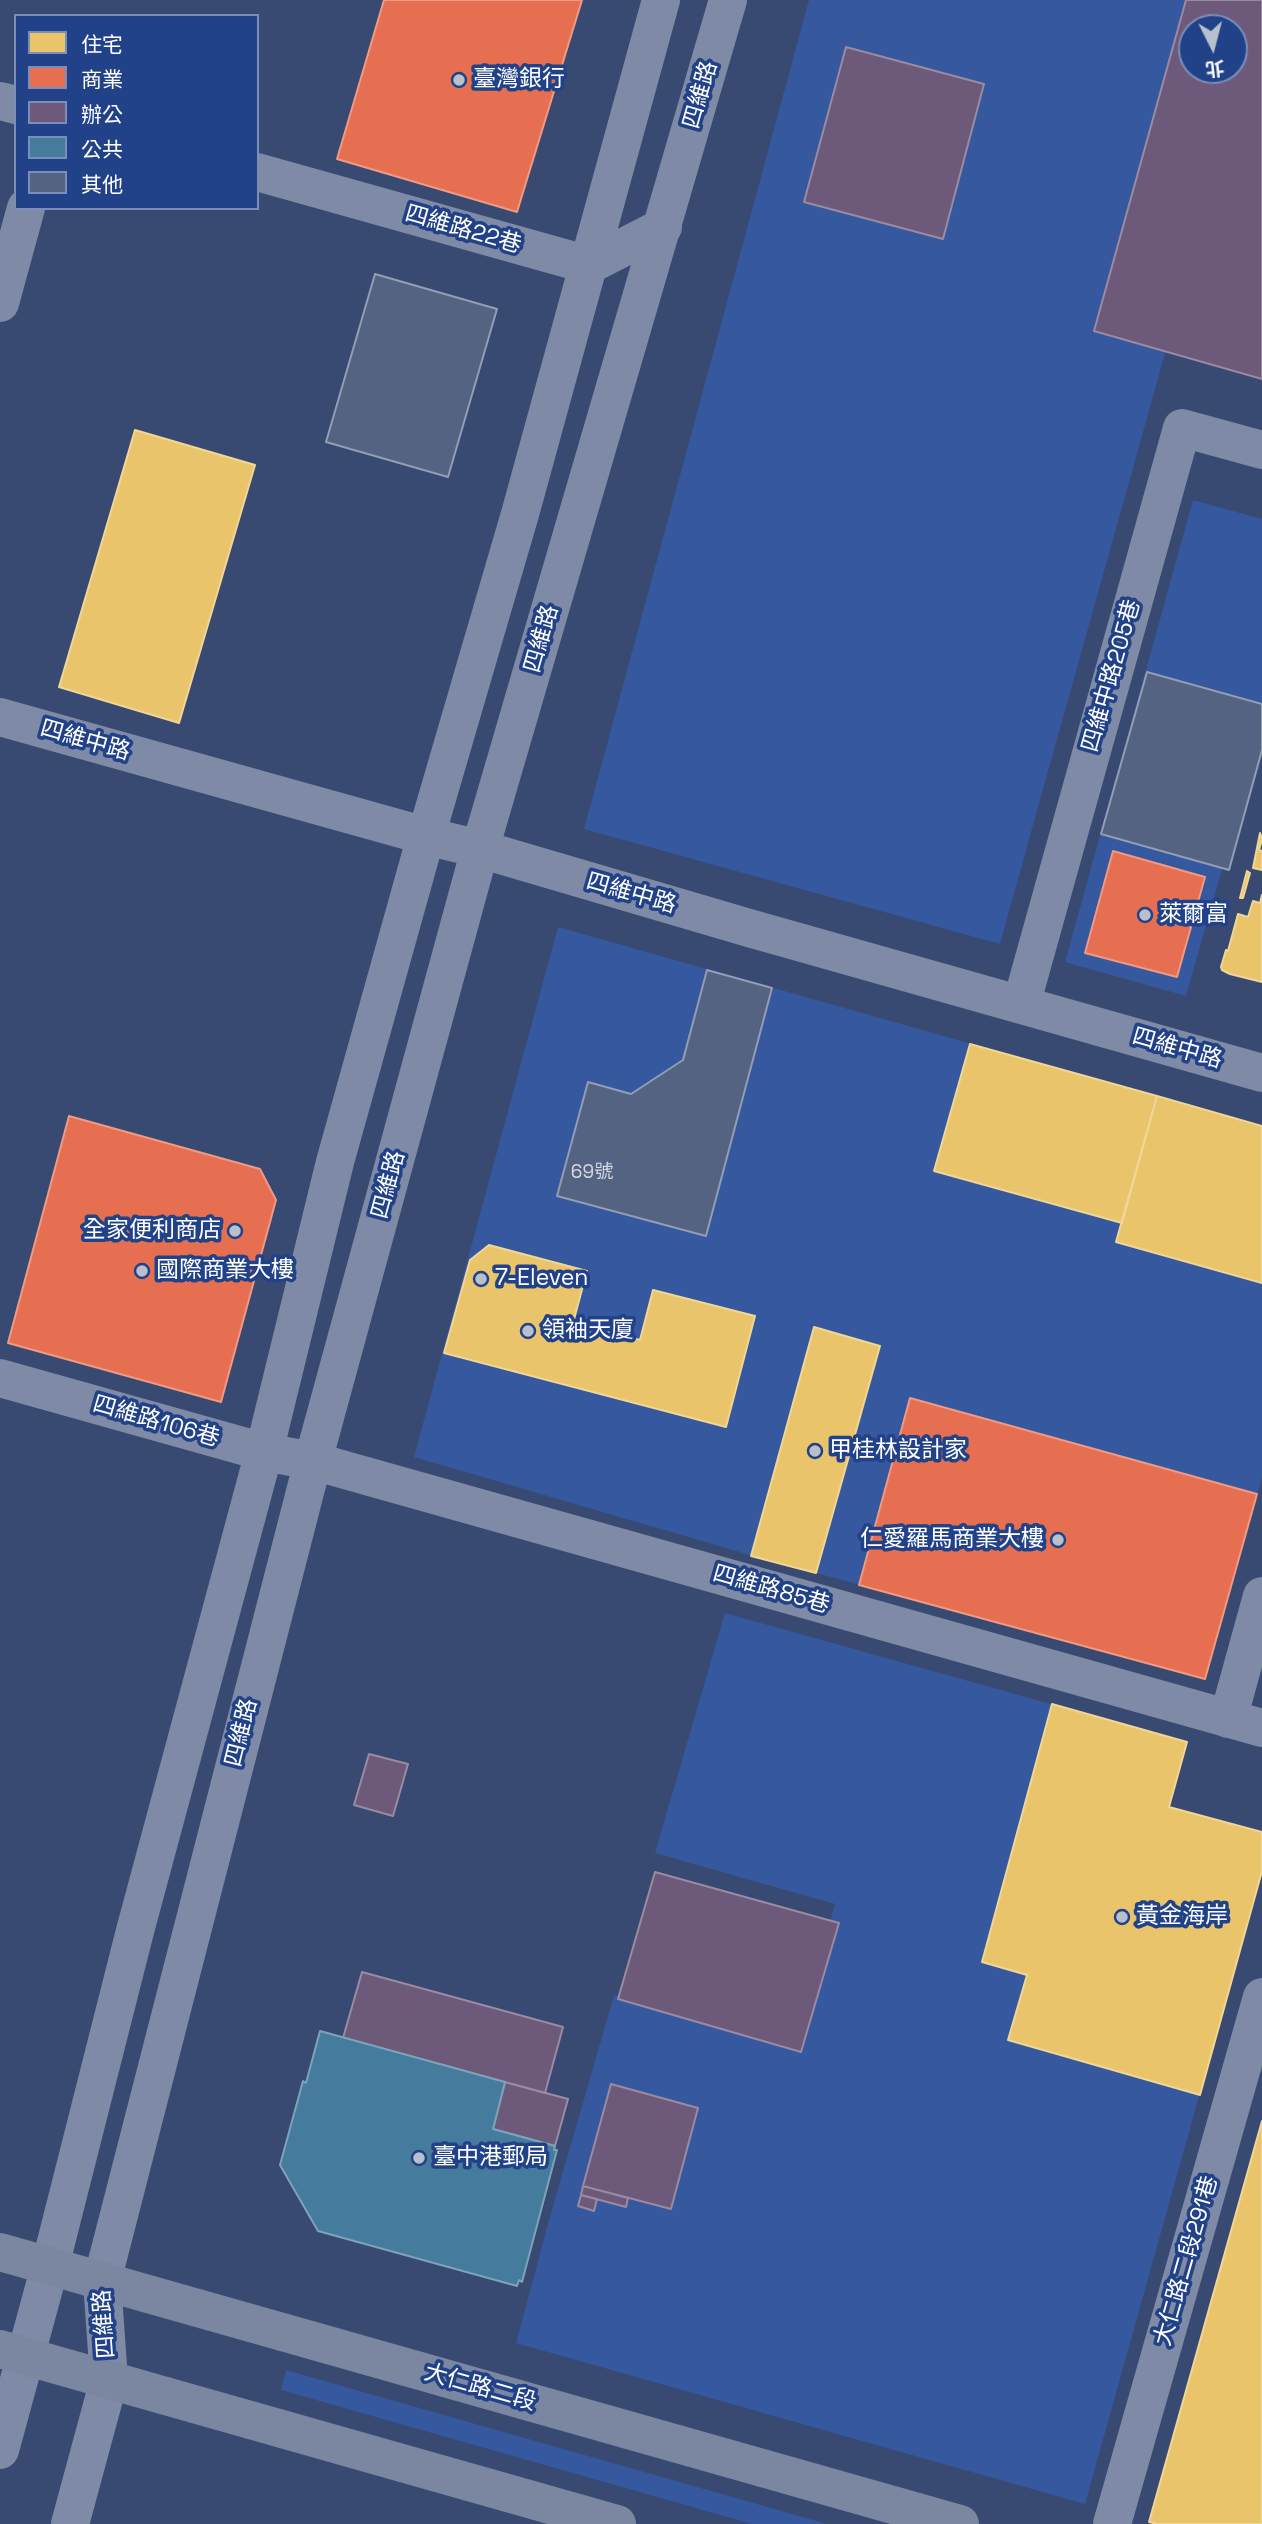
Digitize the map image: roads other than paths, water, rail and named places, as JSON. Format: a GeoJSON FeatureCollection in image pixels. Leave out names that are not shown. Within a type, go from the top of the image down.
{"type":"FeatureCollection","features":[{"type":"Feature","properties":{"kind":"street"},"geometry":{"type":"LineString","coordinates":[[0,2450],[13,2353],[50,2266],[135,1931],[264,1452],[335,1162],[520,514],[661,0]]}},
{"type":"Feature","properties":{"kind":"street","name":"四維路"},"geometry":{"type":"LineString","coordinates":[[70,2524],[109,2380],[102,2281],[313,1461],[480,849],[728,0]]}},
{"type":"Feature","properties":{"kind":"street","name":"四維路22巷"},"geometry":{"type":"LineString","coordinates":[[259,173],[589,265]]}},
{"type":"Feature","properties":{"kind":"street"},"geometry":{"type":"LineString","coordinates":[[0,303],[25,210]]}},
{"type":"Feature","properties":{"kind":"street"},"geometry":{"type":"LineString","coordinates":[[589,265],[663,227]]}},
{"type":"Feature","properties":{"kind":"street","name":"四維中路205巷"},"geometry":{"type":"LineString","coordinates":[[1021,1005],[1182,428],[1262,450]]}},
{"type":"Feature","properties":{"kind":"street","name":"四維中路"},"geometry":{"type":"LineString","coordinates":[[0,717],[480,849],[1262,1073]]}},
{"type":"Feature","properties":{"kind":"street","name":"四維路106巷"},"geometry":{"type":"LineString","coordinates":[[0,1378],[264,1452],[313,1461]]}},
{"type":"Feature","properties":{"kind":"street","name":"四維路85巷"},"geometry":{"type":"LineString","coordinates":[[313,1461],[1245,1723]]}},
{"type":"Feature","properties":{"kind":"street"},"geometry":{"type":"LineString","coordinates":[[1245,1723],[1262,1597]]}},
{"type":"Feature","properties":{"kind":"street","name":"大仁路二段291巷"},"geometry":{"type":"LineString","coordinates":[[1112,2524],[1262,1997]]}},
{"type":"Feature","properties":{"kind":"street","name":"大仁路二段"},"geometry":{"type":"LineString","coordinates":[[0,2252],[960,2524]]}},
{"type":"Feature","properties":{"kind":"street"},"geometry":{"type":"LineString","coordinates":[[13,2353],[617,2524]]}},
{"type":"Feature","properties":{"kind":"place","name":"臺灣銀行"},"geometry":{"type":"Point","coordinates":[459,80]}},
{"type":"Feature","properties":{"kind":"place","name":"萊爾富"},"geometry":{"type":"Point","coordinates":[1145,915]}},
{"type":"Feature","properties":{"kind":"place","name":"全家便利商店"},"geometry":{"type":"Point","coordinates":[235,1231]}},
{"type":"Feature","properties":{"kind":"place","name":"國際商業大樓"},"geometry":{"type":"Point","coordinates":[142,1271]}},
{"type":"Feature","properties":{"kind":"place","name":"7-Eleven"},"geometry":{"type":"Point","coordinates":[481,1279]}},
{"type":"Feature","properties":{"kind":"place","name":"領袖天廈"},"geometry":{"type":"Point","coordinates":[528,1331]}},
{"type":"Feature","properties":{"kind":"place","name":"甲桂林設計家"},"geometry":{"type":"Point","coordinates":[815,1451]}},
{"type":"Feature","properties":{"kind":"place","name":"仁愛羅馬商業大樓"},"geometry":{"type":"Point","coordinates":[1058,1540]}},
{"type":"Feature","properties":{"kind":"place","name":"黃金海岸"},"geometry":{"type":"Point","coordinates":[1122,1917]}},
{"type":"Feature","properties":{"kind":"place","name":"臺中港郵局"},"geometry":{"type":"Point","coordinates":[419,2158]}}]}
